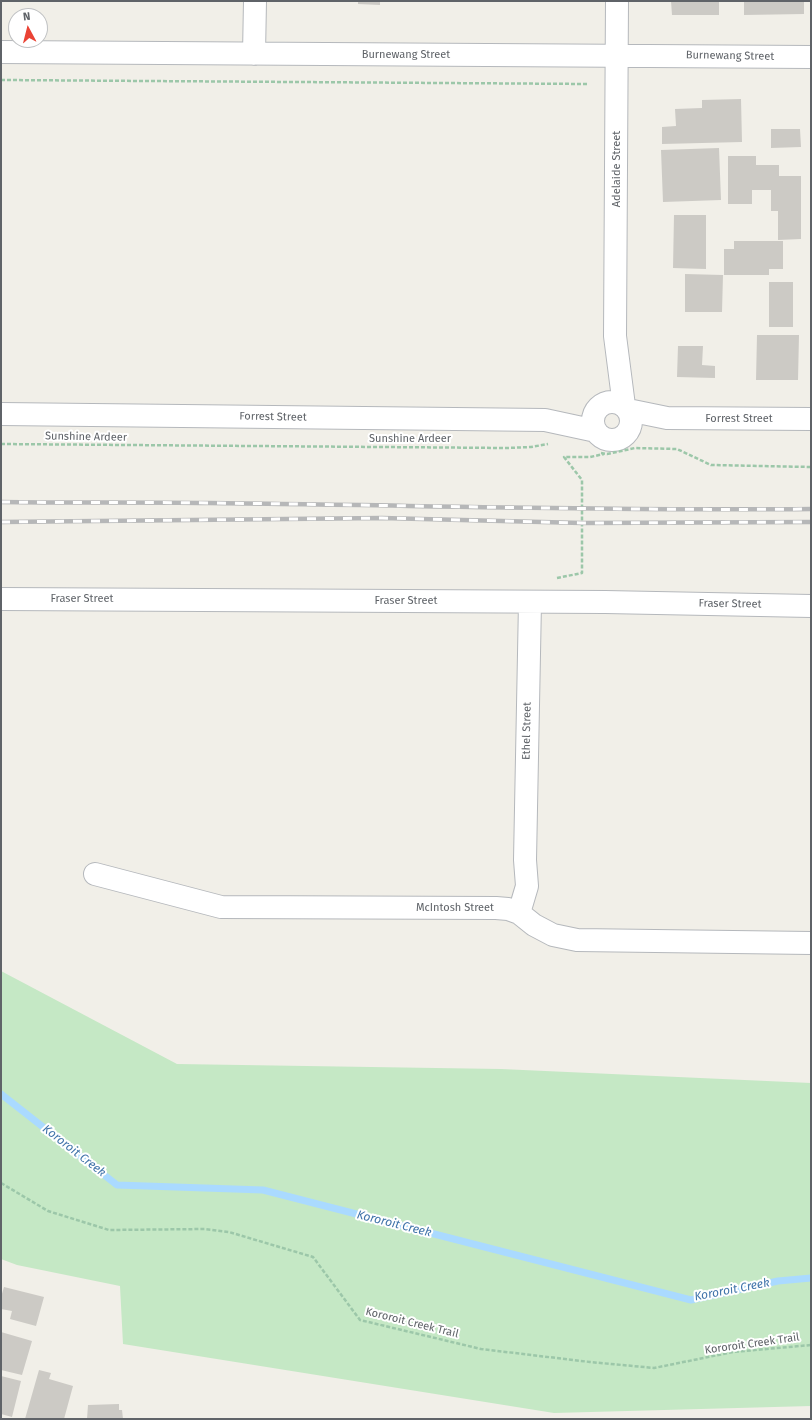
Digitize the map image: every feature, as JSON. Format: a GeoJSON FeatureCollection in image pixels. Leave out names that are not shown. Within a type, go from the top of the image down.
{"type":"FeatureCollection","features":[{"type":"Feature","properties":{"kind":"street"},"geometry":{"type":"LineString","coordinates":[[254,54],[255,1]]}},
{"type":"Feature","properties":{"kind":"street","name":"Adelaide Street"},"geometry":{"type":"LineString","coordinates":[[617,1],[615,336],[627,415]]}},
{"type":"Feature","properties":{"kind":"street","name":"Burnewang Street"},"geometry":{"type":"LineString","coordinates":[[1,52],[811,57]]}},
{"type":"Feature","properties":{"kind":"street","name":"Adelaide Street"},"geometry":{"type":"LineString","coordinates":[[599,407],[615,336]]}},
{"type":"Feature","properties":{"kind":"street"},"geometry":{"type":"LineString","coordinates":[[607,402],[613,402],[627,415],[621,437],[616,439],[604,438],[596,431],[593,420],[599,407],[607,402]]}},
{"type":"Feature","properties":{"kind":"street","name":"Forrest Street"},"geometry":{"type":"LineString","coordinates":[[545,420],[599,407]]}},
{"type":"Feature","properties":{"kind":"street","name":"Forrest Street"},"geometry":{"type":"LineString","coordinates":[[1,414],[545,420],[596,431]]}},
{"type":"Feature","properties":{"kind":"street","name":"Forrest Street"},"geometry":{"type":"LineString","coordinates":[[627,415],[666,418],[811,419]]}},
{"type":"Feature","properties":{"kind":"street","name":"Fraser Street"},"geometry":{"type":"LineString","coordinates":[[1,599],[606,602],[811,606]]}},
{"type":"Feature","properties":{"kind":"street","name":"Ethel Street"},"geometry":{"type":"LineString","coordinates":[[513,911],[515,882],[525,860],[540,602]]}},
{"type":"Feature","properties":{"kind":"street","name":"McIntosh Street"},"geometry":{"type":"LineString","coordinates":[[95,874],[221,908],[496,908],[513,911]]}},
{"type":"Feature","properties":{"kind":"street"},"geometry":{"type":"LineString","coordinates":[[513,911],[553,936],[577,940],[811,943]]}},
{"type":"Feature","properties":{"kind":"path"},"geometry":{"type":"LineString","coordinates":[[1,80],[589,84]]}},
{"type":"Feature","properties":{"kind":"path","name":"Sunshine Ardeer"},"geometry":{"type":"LineString","coordinates":[[1,444],[506,448],[531,447],[551,444]]}},
{"type":"Feature","properties":{"kind":"path"},"geometry":{"type":"LineString","coordinates":[[540,602],[550,579],[582,574],[582,480],[564,457],[590,457],[635,448],[677,449],[711,465],[811,467]]}},
{"type":"Feature","properties":{"kind":"path"},"geometry":{"type":"LineString","coordinates":[[599,452],[607,454]]}},
{"type":"Feature","properties":{"kind":"path","name":"Kororoit Creek Trail"},"geometry":{"type":"LineString","coordinates":[[1,1184],[48,1211],[109,1230],[205,1229],[229,1232],[313,1257],[360,1320],[481,1349],[654,1368],[733,1352],[811,1345]]}},
{"type":"Feature","properties":{"kind":"green space"},"geometry":{"type":"Polygon","coordinates":[[[1,971],[177,1064],[501,1069],[811,1083],[811,1406],[554,1413],[123,1344],[120,1286],[17,1265],[1,1259],[1,971]]]}},
{"type":"Feature","properties":{"kind":"building"},"geometry":{"type":"Polygon","coordinates":[[[358,1],[380,1],[380,5],[358,4],[358,1]]]}},
{"type":"Feature","properties":{"kind":"building"},"geometry":{"type":"Polygon","coordinates":[[[671,1],[719,1],[719,15],[672,15],[671,1]]]}},
{"type":"Feature","properties":{"kind":"building"},"geometry":{"type":"Polygon","coordinates":[[[744,1],[804,1],[804,14],[744,15],[744,1]]]}},
{"type":"Feature","properties":{"kind":"building"},"geometry":{"type":"Polygon","coordinates":[[[741,99],[742,142],[662,144],[662,127],[676,126],[675,109],[702,108],[702,100],[741,99]]]}},
{"type":"Feature","properties":{"kind":"building"},"geometry":{"type":"Polygon","coordinates":[[[771,129],[800,129],[801,147],[771,148],[771,129]]]}},
{"type":"Feature","properties":{"kind":"building"},"geometry":{"type":"Polygon","coordinates":[[[719,148],[721,200],[663,202],[661,150],[719,148]]]}},
{"type":"Feature","properties":{"kind":"building"},"geometry":{"type":"Polygon","coordinates":[[[728,156],[756,156],[756,165],[779,165],[779,176],[801,176],[801,239],[778,240],[778,211],[771,211],[771,190],[752,190],[752,204],[728,204],[728,156]]]}},
{"type":"Feature","properties":{"kind":"building"},"geometry":{"type":"Polygon","coordinates":[[[674,215],[706,215],[706,269],[673,268],[674,215]]]}},
{"type":"Feature","properties":{"kind":"building"},"geometry":{"type":"Polygon","coordinates":[[[734,241],[783,241],[783,269],[769,269],[769,275],[724,275],[724,249],[734,249],[734,241]]]}},
{"type":"Feature","properties":{"kind":"building"},"geometry":{"type":"Polygon","coordinates":[[[685,274],[723,275],[722,312],[685,312],[685,274]]]}},
{"type":"Feature","properties":{"kind":"building"},"geometry":{"type":"Polygon","coordinates":[[[769,282],[793,282],[793,327],[769,327],[769,282]]]}},
{"type":"Feature","properties":{"kind":"building"},"geometry":{"type":"Polygon","coordinates":[[[757,335],[799,335],[798,380],[756,380],[757,335]]]}},
{"type":"Feature","properties":{"kind":"building"},"geometry":{"type":"Polygon","coordinates":[[[678,346],[703,346],[702,365],[715,366],[715,378],[677,377],[678,346]]]}},
{"type":"Feature","properties":{"kind":"building"},"geometry":{"type":"Polygon","coordinates":[[[4,1287],[44,1297],[36,1326],[10,1319],[12,1311],[1,1309],[1,1297],[4,1287]]]}},
{"type":"Feature","properties":{"kind":"building"},"geometry":{"type":"Polygon","coordinates":[[[1,1332],[32,1341],[22,1375],[1,1370],[1,1332]]]}},
{"type":"Feature","properties":{"kind":"building"},"geometry":{"type":"Polygon","coordinates":[[[39,1370],[51,1373],[49,1379],[73,1386],[64,1419],[25,1419],[39,1370]]]}},
{"type":"Feature","properties":{"kind":"building"},"geometry":{"type":"Polygon","coordinates":[[[1,1376],[21,1381],[12,1417],[1,1414],[1,1376]]]}},
{"type":"Feature","properties":{"kind":"building"},"geometry":{"type":"Polygon","coordinates":[[[119,1404],[119,1410],[122,1410],[123,1419],[87,1419],[88,1405],[119,1404]]]}},
{"type":"Feature","properties":{"kind":"waterway","name":"Kororoit Creek"},"geometry":{"type":"LineString","coordinates":[[1,1094],[117,1185],[263,1190],[691,1300],[778,1281],[811,1278]]}},
{"type":"Feature","properties":{"kind":"railway"},"geometry":{"type":"LineString","coordinates":[[1,502],[510,508],[811,509]]}},
{"type":"Feature","properties":{"kind":"railway"},"geometry":{"type":"LineString","coordinates":[[1,522],[382,518],[582,523],[811,522]]}}]}
